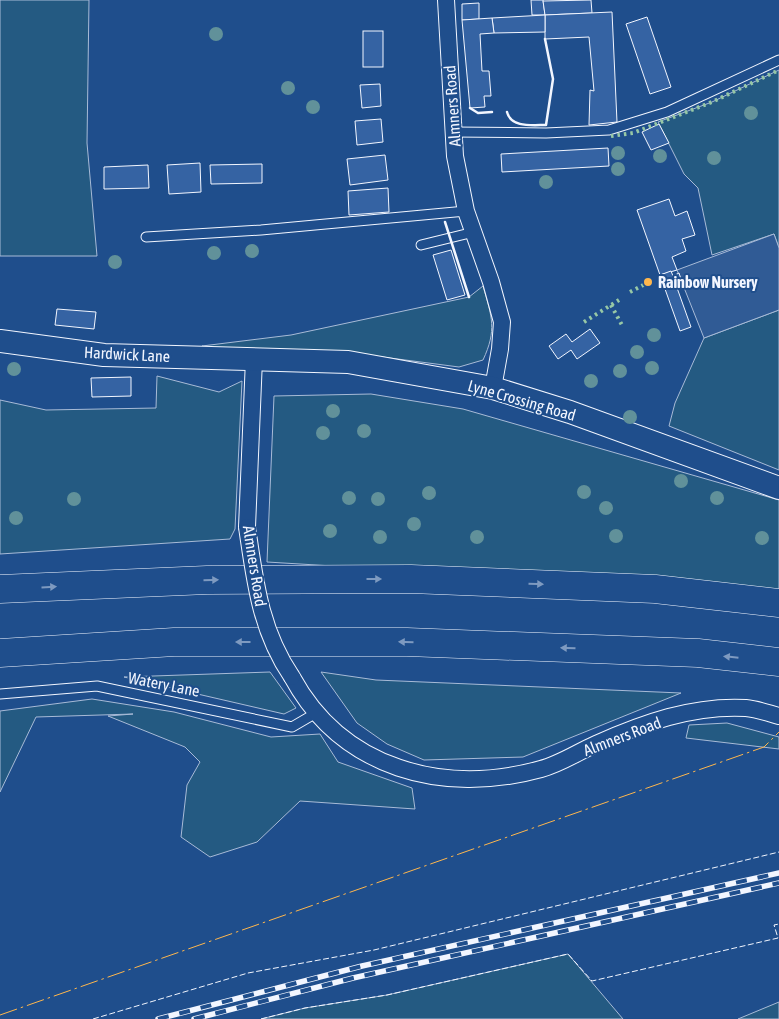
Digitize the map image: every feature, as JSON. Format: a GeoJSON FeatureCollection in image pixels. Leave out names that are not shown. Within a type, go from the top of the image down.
{"type":"FeatureCollection","features":[{"type":"Feature","properties":{"kind":"highway"},"geometry":{"type":"LineString","coordinates":[[0,589],[207,580],[411,579],[655,589],[779,603]]}},
{"type":"Feature","properties":{"kind":"highway"},"geometry":{"type":"LineString","coordinates":[[0,653],[174,642],[407,642],[698,653],[779,662]]}},
{"type":"Feature","properties":{"kind":"street","name":"Almners Road"},"geometry":{"type":"LineString","coordinates":[[446,0],[453,132],[466,211],[502,322],[500,349],[493,388]]}},
{"type":"Feature","properties":{"kind":"street","name":"Hardwick Lane"},"geometry":{"type":"LineString","coordinates":[[0,341],[104,355],[254,359]]}},
{"type":"Feature","properties":{"kind":"street","name":"Almners Road"},"geometry":{"type":"LineString","coordinates":[[254,359],[247,527],[260,611],[273,637],[278,657],[302,696],[316,713],[350,743],[380,761],[415,774],[479,780],[542,769],[633,728],[692,711],[747,708],[779,716]]}},
{"type":"Feature","properties":{"kind":"street","name":"Lyne Crossing Road"},"geometry":{"type":"LineString","coordinates":[[254,359],[348,362],[493,388],[570,412],[779,488]]}},
{"type":"Feature","properties":{"kind":"lane"},"geometry":{"type":"LineString","coordinates":[[453,132],[546,133],[609,130],[667,112],[779,60]]}},
{"type":"Feature","properties":{"kind":"lane"},"geometry":{"type":"LineString","coordinates":[[146,237],[261,230],[466,211]]}},
{"type":"Feature","properties":{"kind":"lane"},"geometry":{"type":"LineString","coordinates":[[421,245],[474,232]]}},
{"type":"Feature","properties":{"kind":"lane","name":"Watery Lane"},"geometry":{"type":"LineString","coordinates":[[0,694],[97,686],[292,727],[316,713]]}},
{"type":"Feature","properties":{"kind":"shaded area"},"geometry":{"type":"Polygon","coordinates":[[[0,0],[89,0],[87,143],[97,256],[0,256],[0,0]]]}},
{"type":"Feature","properties":{"kind":"shaded area"},"geometry":{"type":"Polygon","coordinates":[[[779,70],[779,248],[774,234],[712,255],[698,188],[684,174],[658,122],[712,102],[779,70]]]}},
{"type":"Feature","properties":{"kind":"shaded area"},"geometry":{"type":"Polygon","coordinates":[[[774,234],[779,248],[779,310],[704,338],[677,270],[774,234]]]}},
{"type":"Feature","properties":{"kind":"shaded area"},"geometry":{"type":"Polygon","coordinates":[[[483,286],[491,315],[492,332],[490,340],[483,360],[459,367],[367,355],[227,353],[202,346],[291,335],[469,297],[483,286]]]}},
{"type":"Feature","properties":{"kind":"shaded area"},"geometry":{"type":"Polygon","coordinates":[[[779,310],[779,470],[669,426],[675,403],[704,338],[779,310]]]}},
{"type":"Feature","properties":{"kind":"shaded area"},"geometry":{"type":"Polygon","coordinates":[[[157,376],[219,392],[242,381],[235,529],[230,539],[0,554],[0,400],[46,410],[156,408],[157,376]]]}},
{"type":"Feature","properties":{"kind":"shaded area"},"geometry":{"type":"Polygon","coordinates":[[[371,394],[463,409],[779,500],[779,593],[267,562],[274,396],[371,394]]]}},
{"type":"Feature","properties":{"kind":"shaded area"},"geometry":{"type":"Polygon","coordinates":[[[270,672],[296,708],[284,714],[124,677],[270,672]]]}},
{"type":"Feature","properties":{"kind":"shaded area"},"geometry":{"type":"Polygon","coordinates":[[[321,672],[376,680],[681,693],[523,757],[424,760],[387,744],[357,723],[321,672]]]}},
{"type":"Feature","properties":{"kind":"shaded area"},"geometry":{"type":"Polygon","coordinates":[[[92,699],[174,712],[271,737],[320,734],[338,762],[412,788],[415,809],[300,801],[257,842],[210,857],[181,837],[187,785],[200,762],[185,747],[108,716],[133,714],[36,717],[0,792],[0,711],[92,699]]]}},
{"type":"Feature","properties":{"kind":"shaded area"},"geometry":{"type":"Polygon","coordinates":[[[727,723],[779,737],[779,749],[686,738],[689,725],[727,723]]]}},
{"type":"Feature","properties":{"kind":"shaded area"},"geometry":{"type":"Polygon","coordinates":[[[568,954],[623,1019],[261,1019],[305,1008],[387,995],[568,954]]]}},
{"type":"Feature","properties":{"kind":"shaded area"},"geometry":{"type":"Polygon","coordinates":[[[779,1002],[779,1019],[738,1019],[779,1002]]]}},
{"type":"Feature","properties":{"kind":"building"},"geometry":{"type":"Polygon","coordinates":[[[531,0],[543,0],[545,15],[532,15],[531,0]]]}},
{"type":"Feature","properties":{"kind":"building"},"geometry":{"type":"Polygon","coordinates":[[[591,0],[592,13],[545,15],[543,1],[591,0]]]}},
{"type":"Feature","properties":{"kind":"building"},"geometry":{"type":"Polygon","coordinates":[[[479,3],[479,19],[462,20],[462,4],[479,3]]]}},
{"type":"Feature","properties":{"kind":"building"},"geometry":{"type":"Polygon","coordinates":[[[612,12],[617,122],[589,125],[590,90],[594,91],[589,37],[545,39],[545,15],[612,12]]]}},
{"type":"Feature","properties":{"kind":"building"},"geometry":{"type":"Polygon","coordinates":[[[545,15],[545,32],[494,33],[492,18],[545,15]]]}},
{"type":"Feature","properties":{"kind":"building"},"geometry":{"type":"Polygon","coordinates":[[[647,17],[671,87],[650,94],[626,24],[647,17]]]}},
{"type":"Feature","properties":{"kind":"building"},"geometry":{"type":"Polygon","coordinates":[[[492,18],[494,33],[480,34],[482,71],[489,71],[491,96],[484,96],[485,107],[470,108],[462,20],[492,18]]]}},
{"type":"Feature","properties":{"kind":"building"},"geometry":{"type":"Polygon","coordinates":[[[363,31],[383,31],[383,67],[363,67],[363,31]]]}},
{"type":"Feature","properties":{"kind":"building"},"geometry":{"type":"Polygon","coordinates":[[[380,84],[381,106],[362,108],[360,85],[380,84]]]}},
{"type":"Feature","properties":{"kind":"building"},"geometry":{"type":"Polygon","coordinates":[[[381,119],[383,142],[357,145],[355,121],[381,119]]]}},
{"type":"Feature","properties":{"kind":"building"},"geometry":{"type":"Polygon","coordinates":[[[659,124],[669,143],[651,150],[642,132],[659,124]]]}},
{"type":"Feature","properties":{"kind":"building"},"geometry":{"type":"Polygon","coordinates":[[[608,148],[609,166],[502,172],[501,154],[608,148]]]}},
{"type":"Feature","properties":{"kind":"building"},"geometry":{"type":"Polygon","coordinates":[[[385,155],[388,180],[350,185],[347,159],[385,155]]]}},
{"type":"Feature","properties":{"kind":"building"},"geometry":{"type":"Polygon","coordinates":[[[200,163],[201,192],[169,194],[167,165],[200,163]]]}},
{"type":"Feature","properties":{"kind":"building"},"geometry":{"type":"Polygon","coordinates":[[[262,164],[262,183],[211,184],[210,165],[262,164]]]}},
{"type":"Feature","properties":{"kind":"building"},"geometry":{"type":"Polygon","coordinates":[[[148,165],[149,188],[104,189],[104,167],[148,165]]]}},
{"type":"Feature","properties":{"kind":"building"},"geometry":{"type":"Polygon","coordinates":[[[388,188],[389,212],[349,215],[348,191],[388,188]]]}},
{"type":"Feature","properties":{"kind":"building"},"geometry":{"type":"Polygon","coordinates":[[[669,199],[675,216],[687,211],[695,235],[682,239],[686,251],[672,257],[677,270],[660,275],[637,210],[669,199]]]}},
{"type":"Feature","properties":{"kind":"building"},"geometry":{"type":"Polygon","coordinates":[[[451,250],[465,295],[447,300],[433,255],[451,250]]]}},
{"type":"Feature","properties":{"kind":"building"},"geometry":{"type":"Polygon","coordinates":[[[671,271],[673,276],[679,273],[682,282],[676,285],[691,327],[680,331],[660,275],[671,271]]]}},
{"type":"Feature","properties":{"kind":"building"},"geometry":{"type":"Polygon","coordinates":[[[57,309],[96,312],[94,329],[55,325],[57,309]]]}},
{"type":"Feature","properties":{"kind":"building"},"geometry":{"type":"Polygon","coordinates":[[[590,329],[600,343],[577,359],[571,350],[558,359],[549,346],[566,334],[572,342],[590,329]]]}},
{"type":"Feature","properties":{"kind":"building"},"geometry":{"type":"Polygon","coordinates":[[[131,377],[131,396],[92,397],[91,378],[131,377]]]}},
{"type":"Feature","properties":{"kind":"railway"},"geometry":{"type":"LineString","coordinates":[[158,1019],[362,966],[779,873]]}},
{"type":"Feature","properties":{"kind":"railway"},"geometry":{"type":"LineString","coordinates":[[194,1019],[353,978],[779,883]]}},
{"type":"Feature","properties":{"kind":"hedge"},"geometry":{"type":"LineString","coordinates":[[611,136],[633,133],[712,102],[779,70]]}},
{"type":"Feature","properties":{"kind":"hedge"},"geometry":{"type":"LineString","coordinates":[[630,292],[651,281]]}},
{"type":"Feature","properties":{"kind":"hedge"},"geometry":{"type":"LineString","coordinates":[[584,322],[619,300]]}},
{"type":"Feature","properties":{"kind":"hedge"},"geometry":{"type":"LineString","coordinates":[[611,305],[623,327]]}},
{"type":"Feature","properties":{"kind":"fence"},"geometry":{"type":"LineString","coordinates":[[93,1019],[248,973],[374,950],[779,852]]}},
{"type":"Feature","properties":{"kind":"fence"},"geometry":{"type":"LineString","coordinates":[[261,1019],[305,1008],[387,995],[568,954],[592,981],[778,938],[774,925],[779,924]]}},
{"type":"Feature","properties":{"kind":"wall"},"geometry":{"type":"LineString","coordinates":[[507,112],[509,117],[517,123],[523,125],[546,125],[553,79],[545,39]]}},
{"type":"Feature","properties":{"kind":"wall"},"geometry":{"type":"LineString","coordinates":[[470,108],[478,113],[492,112]]}},
{"type":"Feature","properties":{"kind":"wall"},"geometry":{"type":"LineString","coordinates":[[445,222],[469,297]]}},
{"type":"Feature","properties":{"kind":"power"},"geometry":{"type":"LineString","coordinates":[[0,1015],[764,747],[779,732]]}},
{"type":"Feature","properties":{"kind":"place","name":"Rainbow Nursery"},"geometry":{"type":"Point","coordinates":[648,282]}}]}
